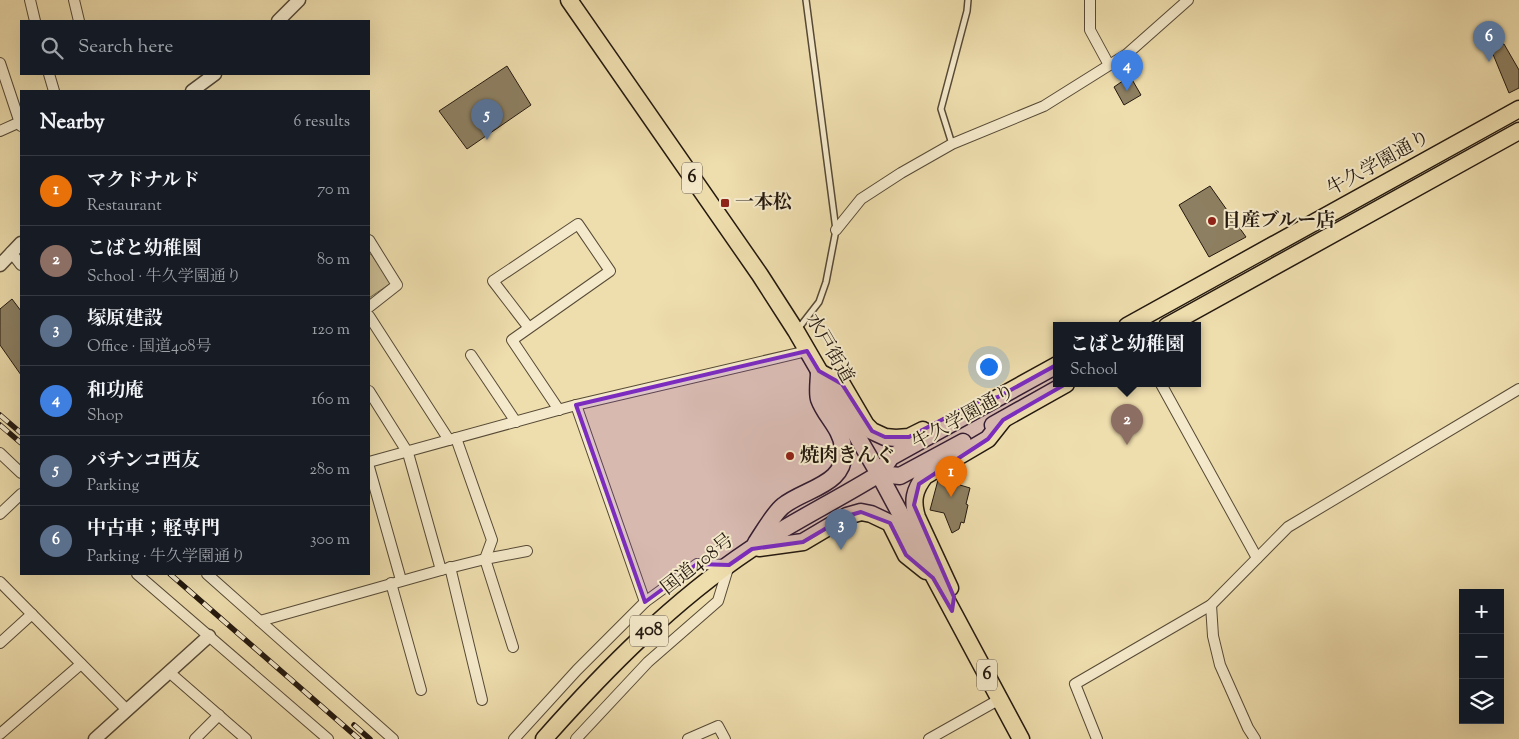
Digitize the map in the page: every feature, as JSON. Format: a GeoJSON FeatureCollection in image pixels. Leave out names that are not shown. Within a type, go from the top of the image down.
{"type":"FeatureCollection","features":[{"type":"Feature","properties":{"kind":"highway","name":"水戸街道"},"geometry":{"type":"LineString","coordinates":[[569,0],[760,275],[796,331],[879,474],[933,578],[1021,739]]}},
{"type":"Feature","properties":{"kind":"highway","name":"牛久学園通り"},"geometry":{"type":"LineString","coordinates":[[1136,322],[1519,109]]}},
{"type":"Feature","properties":{"kind":"highway","name":"牛久学園通り"},"geometry":{"type":"LineString","coordinates":[[1174,322],[1519,131]]}},
{"type":"Feature","properties":{"kind":"highway","name":"牛久学園通り"},"geometry":{"type":"LineString","coordinates":[[879,474],[891,458],[1053,367]]}},
{"type":"Feature","properties":{"kind":"highway"},"geometry":{"type":"LineString","coordinates":[[752,549],[782,506],[831,480],[838,472],[842,460],[843,444],[819,398],[820,372],[842,384],[866,425],[872,431],[896,438],[908,437],[970,405],[998,397]]}},
{"type":"Feature","properties":{"kind":"highway","name":"牛久学園通り"},"geometry":{"type":"LineString","coordinates":[[879,474],[900,476],[1061,387]]}},
{"type":"Feature","properties":{"kind":"highway"},"geometry":{"type":"LineString","coordinates":[[952,611],[954,597],[917,517],[914,496],[925,476],[988,439],[1003,420]]}},
{"type":"Feature","properties":{"kind":"highway","name":"国道408号"},"geometry":{"type":"LineString","coordinates":[[544,739],[608,670],[671,611],[729,565],[752,549],[879,474]]}},
{"type":"Feature","properties":{"kind":"highway"},"geometry":{"type":"LineString","coordinates":[[752,549],[803,542],[847,516],[861,512],[871,514],[890,523],[906,555],[933,578]]}},
{"type":"Feature","properties":{"kind":"street"},"geometry":{"type":"LineString","coordinates":[[30,0],[35,20]]}},
{"type":"Feature","properties":{"kind":"street"},"geometry":{"type":"LineString","coordinates":[[74,0],[79,20]]}},
{"type":"Feature","properties":{"kind":"street"},"geometry":{"type":"LineString","coordinates":[[279,20],[299,0]]}},
{"type":"Feature","properties":{"kind":"street"},"geometry":{"type":"LineString","coordinates":[[1090,0],[1090,30],[1109,65]]}},
{"type":"Feature","properties":{"kind":"street"},"geometry":{"type":"LineString","coordinates":[[836,230],[861,199],[901,173],[952,144],[1044,106],[1127,54],[1188,0]]}},
{"type":"Feature","properties":{"kind":"street"},"geometry":{"type":"LineString","coordinates":[[0,63],[20,121]]}},
{"type":"Feature","properties":{"kind":"street"},"geometry":{"type":"LineString","coordinates":[[49,75],[54,90]]}},
{"type":"Feature","properties":{"kind":"street"},"geometry":{"type":"LineString","coordinates":[[193,90],[214,75]]}},
{"type":"Feature","properties":{"kind":"street"},"geometry":{"type":"LineString","coordinates":[[0,131],[20,124]]}},
{"type":"Feature","properties":{"kind":"street"},"geometry":{"type":"LineString","coordinates":[[529,328],[493,281],[578,224],[610,271],[512,340],[559,410]]}},
{"type":"Feature","properties":{"kind":"street"},"geometry":{"type":"LineString","coordinates":[[370,242],[397,285],[370,306]]}},
{"type":"Feature","properties":{"kind":"street"},"geometry":{"type":"LineString","coordinates":[[0,265],[20,244]]}},
{"type":"Feature","properties":{"kind":"street"},"geometry":{"type":"LineString","coordinates":[[11,252],[20,264]]}},
{"type":"Feature","properties":{"kind":"street"},"geometry":{"type":"LineString","coordinates":[[370,317],[452,439],[492,540],[485,558],[513,647]]}},
{"type":"Feature","properties":{"kind":"street"},"geometry":{"type":"LineString","coordinates":[[370,462],[576,405],[807,351]]}},
{"type":"Feature","properties":{"kind":"street"},"geometry":{"type":"LineString","coordinates":[[472,355],[516,422]]}},
{"type":"Feature","properties":{"kind":"street"},"geometry":{"type":"LineString","coordinates":[[1163,387],[1211,478],[1257,558]]}},
{"type":"Feature","properties":{"kind":"street"},"geometry":{"type":"LineString","coordinates":[[1097,739],[1075,684],[1211,605],[1288,527],[1519,389]]}},
{"type":"Feature","properties":{"kind":"street"},"geometry":{"type":"LineString","coordinates":[[370,393],[408,452],[446,568],[482,700]]}},
{"type":"Feature","properties":{"kind":"street"},"geometry":{"type":"LineString","coordinates":[[576,405],[645,602]]}},
{"type":"Feature","properties":{"kind":"street"},"geometry":{"type":"LineString","coordinates":[[0,453],[20,472]]}},
{"type":"Feature","properties":{"kind":"street"},"geometry":{"type":"LineString","coordinates":[[370,472],[421,690]]}},
{"type":"Feature","properties":{"kind":"street"},"geometry":{"type":"LineString","coordinates":[[0,514],[20,495]]}},
{"type":"Feature","properties":{"kind":"street"},"geometry":{"type":"LineString","coordinates":[[260,621],[446,568],[485,558],[527,551]]}},
{"type":"Feature","properties":{"kind":"street"},"geometry":{"type":"LineString","coordinates":[[514,739],[577,670],[645,602],[697,564],[729,565],[718,601],[648,662],[576,739]]}},
{"type":"Feature","properties":{"kind":"street"},"geometry":{"type":"LineString","coordinates":[[139,575],[328,739]]}},
{"type":"Feature","properties":{"kind":"street"},"geometry":{"type":"LineString","coordinates":[[208,575],[393,739]]}},
{"type":"Feature","properties":{"kind":"street"},"geometry":{"type":"LineString","coordinates":[[0,582],[127,710]]}},
{"type":"Feature","properties":{"kind":"street"},"geometry":{"type":"LineString","coordinates":[[1211,605],[1214,636],[1220,665],[1248,728],[1255,739]]}},
{"type":"Feature","properties":{"kind":"street"},"geometry":{"type":"LineString","coordinates":[[0,643],[32,614]]}},
{"type":"Feature","properties":{"kind":"street"},"geometry":{"type":"LineString","coordinates":[[95,739],[209,636]]}},
{"type":"Feature","properties":{"kind":"street"},"geometry":{"type":"LineString","coordinates":[[4,739],[0,734],[81,664]]}},
{"type":"Feature","properties":{"kind":"street"},"geometry":{"type":"LineString","coordinates":[[169,672],[246,739]]}},
{"type":"Feature","properties":{"kind":"street"},"geometry":{"type":"LineString","coordinates":[[929,739],[1000,699]]}},
{"type":"Feature","properties":{"kind":"street"},"geometry":{"type":"LineString","coordinates":[[195,739],[219,716]]}},
{"type":"Feature","properties":{"kind":"street"},"geometry":{"type":"LineString","coordinates":[[688,739],[718,726],[725,739]]}},
{"type":"Feature","properties":{"kind":"lane"},"geometry":{"type":"LineString","coordinates":[[796,331],[819,302],[826,282],[836,230],[806,0]]}},
{"type":"Feature","properties":{"kind":"lane"},"geometry":{"type":"LineString","coordinates":[[952,144],[942,109],[967,11],[968,0]]}},
{"type":"Feature","properties":{"kind":"highlighted area"},"geometry":{"type":"Polygon","coordinates":[[[1129,325],[1139,342],[1003,420],[988,439],[919,484],[914,505],[954,597],[952,611],[933,578],[906,555],[890,523],[861,512],[847,516],[803,542],[752,549],[729,565],[697,564],[645,602],[576,405],[807,351],[819,371],[842,384],[872,431],[885,437],[909,437],[970,405],[998,397],[1129,325]]]}},
{"type":"Feature","properties":{"kind":"shaded area"},"geometry":{"type":"Polygon","coordinates":[[[370,254],[391,283],[370,297],[370,254]]]}},
{"type":"Feature","properties":{"kind":"building"},"geometry":{"type":"Polygon","coordinates":[[[1504,44],[1519,70],[1519,88],[1509,93],[1490,47],[1504,44]]]}},
{"type":"Feature","properties":{"kind":"building"},"geometry":{"type":"Polygon","coordinates":[[[507,66],[531,105],[467,149],[439,111],[507,66]]]}},
{"type":"Feature","properties":{"kind":"building"},"geometry":{"type":"Polygon","coordinates":[[[1130,76],[1141,95],[1124,105],[1114,87],[1130,76]]]}},
{"type":"Feature","properties":{"kind":"building","name":"日産ブルー店"},"geometry":{"type":"Polygon","coordinates":[[[1210,186],[1246,237],[1209,257],[1179,205],[1210,186]]]}},
{"type":"Feature","properties":{"kind":"building"},"geometry":{"type":"Polygon","coordinates":[[[12,299],[20,310],[20,374],[0,345],[0,309],[12,299]]]}},
{"type":"Feature","properties":{"kind":"building"},"geometry":{"type":"Polygon","coordinates":[[[957,471],[962,479],[960,485],[970,488],[964,523],[961,522],[959,529],[952,533],[944,513],[930,510],[938,480],[957,471]]]}},
{"type":"Feature","properties":{"kind":"railway"},"geometry":{"type":"LineString","coordinates":[[0,415],[20,432]]}},
{"type":"Feature","properties":{"kind":"railway"},"geometry":{"type":"LineString","coordinates":[[0,425],[20,442]]}},
{"type":"Feature","properties":{"kind":"railway"},"geometry":{"type":"LineString","coordinates":[[171,575],[359,739]]}},
{"type":"Feature","properties":{"kind":"railway"},"geometry":{"type":"LineString","coordinates":[[354,725],[370,739]]}},
{"type":"Feature","properties":{"kind":"place","name":"中古車；軽専門"},"geometry":{"type":"Point","coordinates":[1489,62]}},
{"type":"Feature","properties":{"kind":"place","name":"和功庵"},"geometry":{"type":"Point","coordinates":[1127,91]}},
{"type":"Feature","properties":{"kind":"place","name":"パチンコ西友"},"geometry":{"type":"Point","coordinates":[487,140]}},
{"type":"Feature","properties":{"kind":"place","name":"一本松"},"geometry":{"type":"Point","coordinates":[725,203]}},
{"type":"Feature","properties":{"kind":"place","name":"日産ブルー店"},"geometry":{"type":"Point","coordinates":[1212,221]}},
{"type":"Feature","properties":{"kind":"place","name":"こばと幼稚園"},"geometry":{"type":"Point","coordinates":[1127,445]}},
{"type":"Feature","properties":{"kind":"place","name":"焼肉きんぐ"},"geometry":{"type":"Point","coordinates":[790,456]}},
{"type":"Feature","properties":{"kind":"place","name":"マクドナルド"},"geometry":{"type":"Point","coordinates":[951,497]}},
{"type":"Feature","properties":{"kind":"place","name":"塚原建設"},"geometry":{"type":"Point","coordinates":[841,550]}}]}
